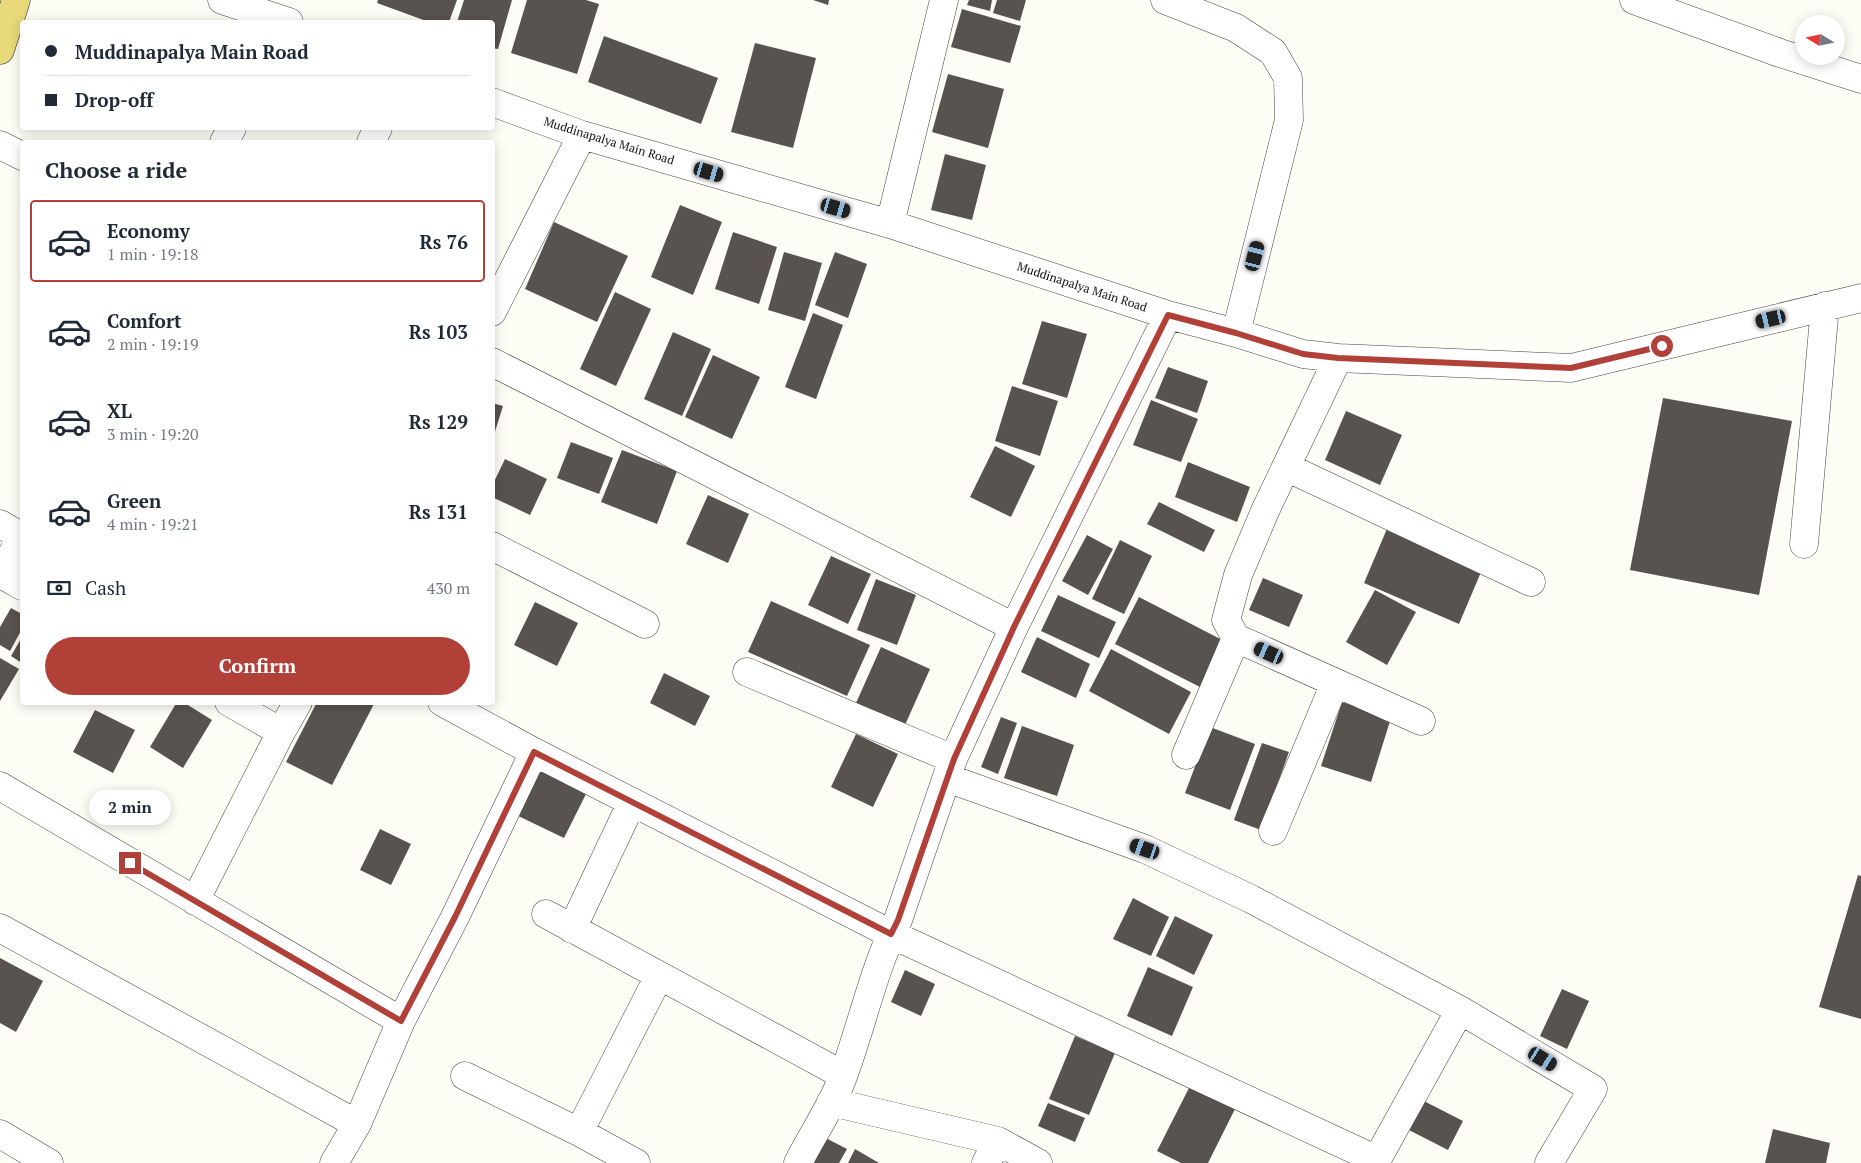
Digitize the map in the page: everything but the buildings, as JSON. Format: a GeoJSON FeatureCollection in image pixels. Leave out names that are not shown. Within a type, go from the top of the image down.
{"type":"FeatureCollection","features":[{"type":"Feature","properties":{"kind":"main road"},"geometry":{"type":"LineString","coordinates":[[0,50],[16,0]]}},
{"type":"Feature","properties":{"kind":"street"},"geometry":{"type":"LineString","coordinates":[[222,0],[280,20]]}},
{"type":"Feature","properties":{"kind":"street"},"geometry":{"type":"LineString","coordinates":[[890,224],[944,0]]}},
{"type":"Feature","properties":{"kind":"street"},"geometry":{"type":"LineString","coordinates":[[1165,0],[1236,28],[1273,52],[1288,78],[1289,120],[1236,333]]}},
{"type":"Feature","properties":{"kind":"street"},"geometry":{"type":"LineString","coordinates":[[1634,0],[1780,53],[1861,79]]}},
{"type":"Feature","properties":{"kind":"street","name":"Muddinapalya Main Road"},"geometry":{"type":"LineString","coordinates":[[495,103],[582,135],[890,224],[1168,315],[1236,333],[1303,354],[1338,358],[1571,368],[1861,298]]}},
{"type":"Feature","properties":{"kind":"street"},"geometry":{"type":"LineString","coordinates":[[495,306],[582,135]]}},
{"type":"Feature","properties":{"kind":"street"},"geometry":{"type":"LineString","coordinates":[[0,145],[20,155]]}},
{"type":"Feature","properties":{"kind":"street"},"geometry":{"type":"LineString","coordinates":[[1804,544],[1825,306]]}},
{"type":"Feature","properties":{"kind":"street"},"geometry":{"type":"LineString","coordinates":[[798,1163],[844,1075],[863,1011],[891,934],[898,920],[950,769],[1014,627],[1168,315]]}},
{"type":"Feature","properties":{"kind":"street"},"geometry":{"type":"LineString","coordinates":[[1338,358],[1265,511],[1238,575],[1226,620],[1236,638],[1421,721]]}},
{"type":"Feature","properties":{"kind":"street"},"geometry":{"type":"LineString","coordinates":[[495,364],[1014,627]]}},
{"type":"Feature","properties":{"kind":"street"},"geometry":{"type":"LineString","coordinates":[[1286,467],[1531,582]]}},
{"type":"Feature","properties":{"kind":"street"},"geometry":{"type":"LineString","coordinates":[[8,579],[15,532]]}},
{"type":"Feature","properties":{"kind":"street"},"geometry":{"type":"LineString","coordinates":[[495,548],[645,624]]}},
{"type":"Feature","properties":{"kind":"street"},"geometry":{"type":"LineString","coordinates":[[1186,755],[1236,638]]}},
{"type":"Feature","properties":{"kind":"street"},"geometry":{"type":"LineString","coordinates":[[747,672],[950,769],[1145,849],[1251,899],[1460,1010],[1592,1089],[1549,1163]]}},
{"type":"Feature","properties":{"kind":"street"},"geometry":{"type":"LineString","coordinates":[[1273,831],[1335,683]]}},
{"type":"Feature","properties":{"kind":"street"},"geometry":{"type":"LineString","coordinates":[[234,705],[281,732]]}},
{"type":"Feature","properties":{"kind":"street"},"geometry":{"type":"LineString","coordinates":[[195,901],[296,705]]}},
{"type":"Feature","properties":{"kind":"street"},"geometry":{"type":"LineString","coordinates":[[448,705],[534,752],[891,934],[1376,1161],[1460,1010]]}},
{"type":"Feature","properties":{"kind":"street"},"geometry":{"type":"LineString","coordinates":[[334,1163],[357,1124],[401,1021],[455,917],[534,752]]}},
{"type":"Feature","properties":{"kind":"street"},"geometry":{"type":"LineString","coordinates":[[0,786],[401,1021]]}},
{"type":"Feature","properties":{"kind":"street"},"geometry":{"type":"LineString","coordinates":[[572,929],[632,802]]}},
{"type":"Feature","properties":{"kind":"street"},"geometry":{"type":"LineString","coordinates":[[546,914],[844,1075]]}},
{"type":"Feature","properties":{"kind":"street"},"geometry":{"type":"LineString","coordinates":[[0,928],[357,1124]]}},
{"type":"Feature","properties":{"kind":"street"},"geometry":{"type":"LineString","coordinates":[[579,1132],[659,976]]}},
{"type":"Feature","properties":{"kind":"street"},"geometry":{"type":"LineString","coordinates":[[466,1076],[579,1132],[636,1163]]}},
{"type":"Feature","properties":{"kind":"street"},"geometry":{"type":"LineString","coordinates":[[831,1102],[992,1152],[1038,1163]]}},
{"type":"Feature","properties":{"kind":"street"},"geometry":{"type":"LineString","coordinates":[[0,1134],[49,1163]]}},
{"type":"Feature","properties":{"kind":"route"},"geometry":{"type":"LineString","coordinates":[[130,863],[401,1021],[455,917],[534,752],[891,934],[898,920],[954,759],[1014,627],[1168,315],[1236,333],[1303,354],[1338,358],[1571,368],[1662,346]]}}]}
